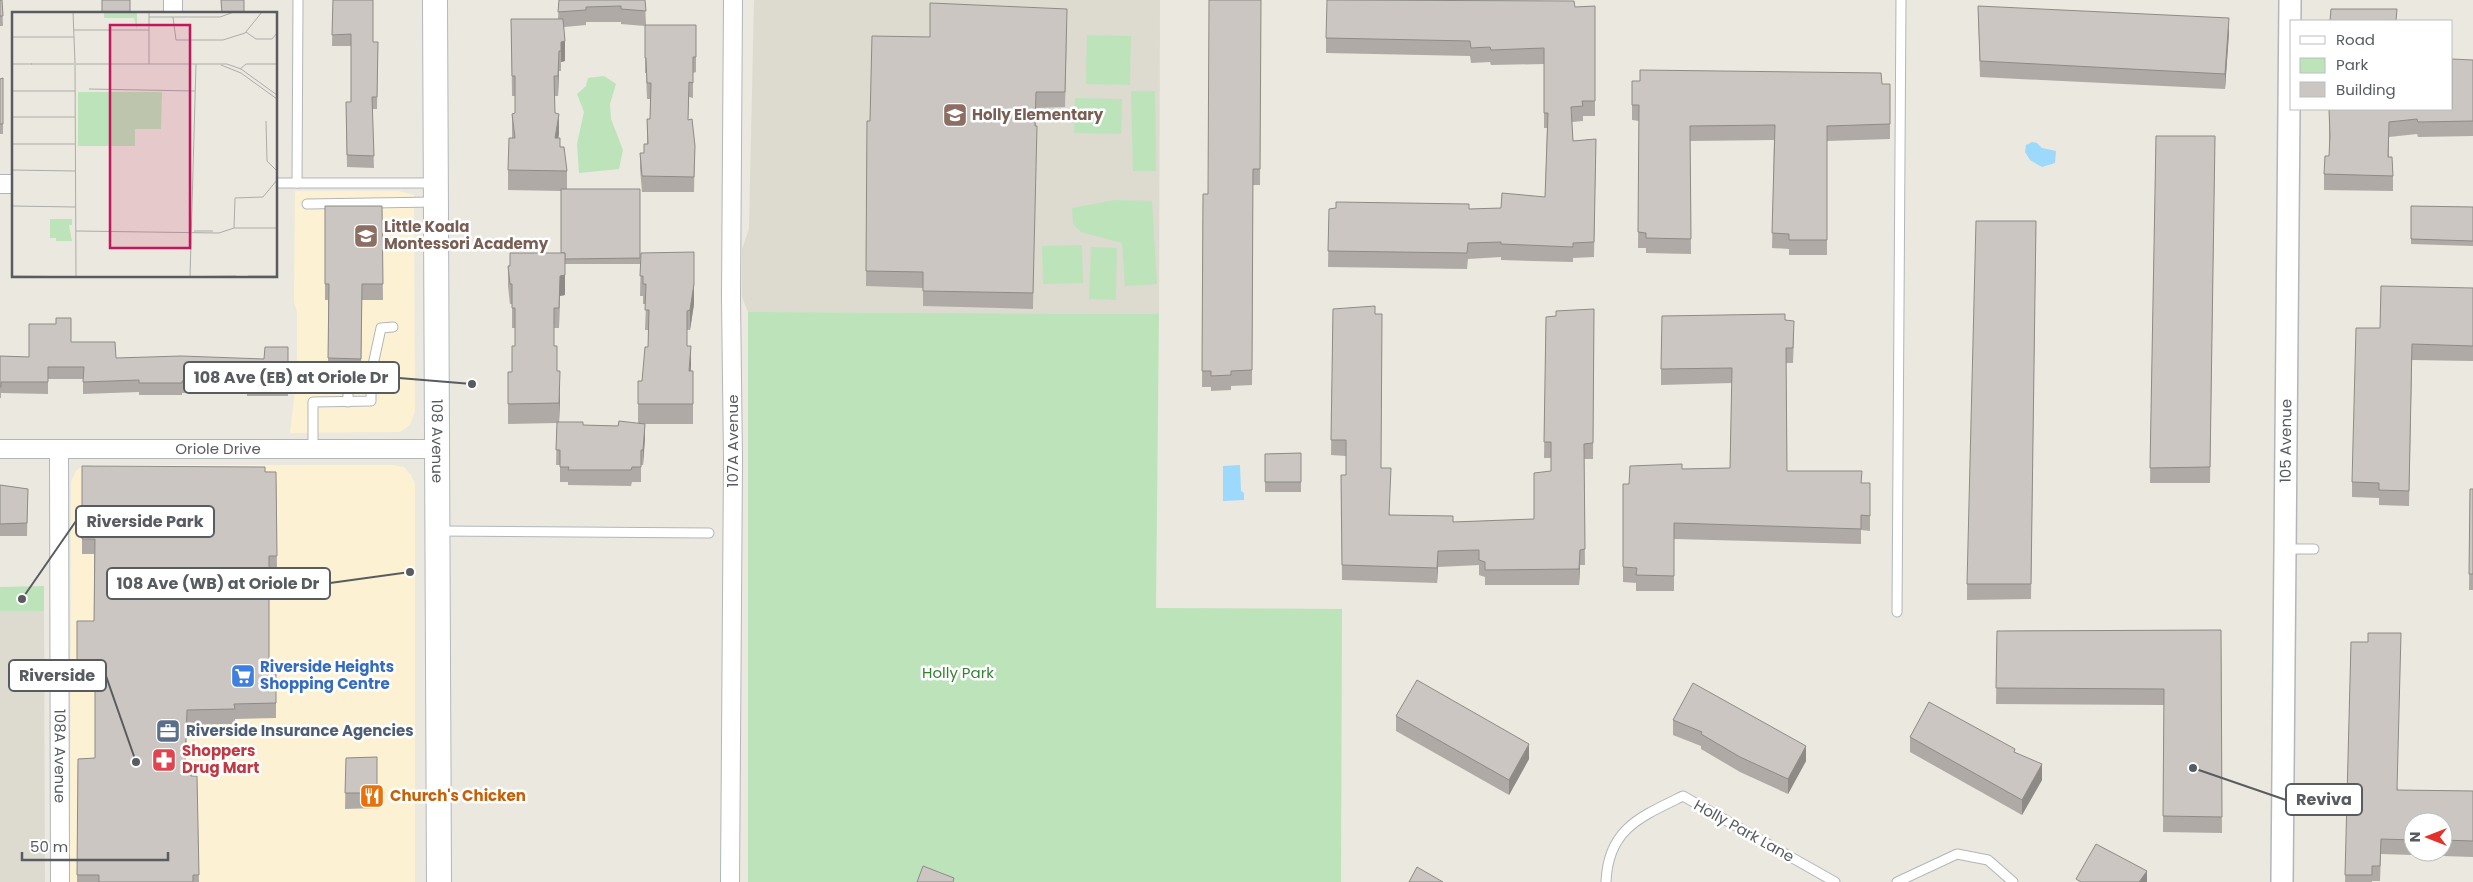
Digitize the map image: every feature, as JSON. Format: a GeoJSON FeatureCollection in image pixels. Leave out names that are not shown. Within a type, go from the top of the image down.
{"type":"FeatureCollection","features":[{"type":"Feature","properties":{"kind":"main road","name":"108 Avenue"},"geometry":{"type":"LineString","coordinates":[[435,0],[438,882]]}},
{"type":"Feature","properties":{"kind":"street","name":"107A Avenue"},"geometry":{"type":"LineString","coordinates":[[730,882],[733,460],[731,299],[732,0]]}},
{"type":"Feature","properties":{"kind":"street","name":"105 Avenue"},"geometry":{"type":"LineString","coordinates":[[2282,882],[2290,0]]}},
{"type":"Feature","properties":{"kind":"street","name":"Oriole Drive"},"geometry":{"type":"LineString","coordinates":[[0,449],[436,449]]}},
{"type":"Feature","properties":{"kind":"street","name":"108A Avenue"},"geometry":{"type":"LineString","coordinates":[[59,450],[60,882]]}},
{"type":"Feature","properties":{"kind":"lane"},"geometry":{"type":"LineString","coordinates":[[296,183],[298,0]]}},
{"type":"Feature","properties":{"kind":"lane"},"geometry":{"type":"LineString","coordinates":[[1897,612],[1901,0]]}},
{"type":"Feature","properties":{"kind":"lane"},"geometry":{"type":"LineString","coordinates":[[278,183],[436,192]]}},
{"type":"Feature","properties":{"kind":"lane"},"geometry":{"type":"LineString","coordinates":[[307,204],[436,192]]}},
{"type":"Feature","properties":{"kind":"lane"},"geometry":{"type":"LineString","coordinates":[[313,449],[314,402],[371,401],[371,374],[381,328],[393,327]]}},
{"type":"Feature","properties":{"kind":"lane"},"geometry":{"type":"LineString","coordinates":[[371,374],[393,374]]}},
{"type":"Feature","properties":{"kind":"lane"},"geometry":{"type":"LineString","coordinates":[[326,388],[348,388],[348,402]]}},
{"type":"Feature","properties":{"kind":"lane"},"geometry":{"type":"LineString","coordinates":[[436,531],[709,533]]}},
{"type":"Feature","properties":{"kind":"lane"},"geometry":{"type":"LineString","coordinates":[[2284,549],[2314,549]]}},
{"type":"Feature","properties":{"kind":"lane","name":"Holly Park Lane"},"geometry":{"type":"LineString","coordinates":[[1606,882],[1606,869],[1618,836],[1647,814],[1683,796],[1835,882]]}},
{"type":"Feature","properties":{"kind":"lane"},"geometry":{"type":"LineString","coordinates":[[1897,882],[1957,854],[1988,860],[2013,882]]}},
{"type":"Feature","properties":{"kind":"shaded area","name":"Holly Elementary"},"geometry":{"type":"Polygon","coordinates":[[[754,0],[1160,0],[1159,314],[748,312],[742,297],[742,249],[749,229],[754,0]]]}},
{"type":"Feature","properties":{"kind":"shaded area"},"geometry":{"type":"Polygon","coordinates":[[[295,191],[399,191],[414,195],[415,412],[410,425],[400,432],[290,433],[297,373],[297,312],[294,302],[295,191]]]}},
{"type":"Feature","properties":{"kind":"shaded area","name":"Riverside Heights Shopping Centre"},"geometry":{"type":"Polygon","coordinates":[[[93,465],[391,465],[404,467],[411,475],[415,484],[415,882],[70,882],[71,482],[76,471],[81,467],[93,465]]]}},
{"type":"Feature","properties":{"kind":"shaded area"},"geometry":{"type":"Polygon","coordinates":[[[0,611],[44,611],[45,882],[0,882],[0,611]]]}},
{"type":"Feature","properties":{"kind":"green space"},"geometry":{"type":"Polygon","coordinates":[[[1087,35],[1131,36],[1130,85],[1086,84],[1087,35]]]}},
{"type":"Feature","properties":{"kind":"green space"},"geometry":{"type":"Polygon","coordinates":[[[604,76],[616,84],[610,104],[611,119],[623,150],[619,169],[579,173],[577,144],[584,112],[577,94],[586,86],[588,78],[604,76]]]}},
{"type":"Feature","properties":{"kind":"green space"},"geometry":{"type":"Polygon","coordinates":[[[1131,91],[1155,91],[1156,171],[1133,171],[1131,91]]]}},
{"type":"Feature","properties":{"kind":"green space"},"geometry":{"type":"Polygon","coordinates":[[[1075,98],[1122,99],[1121,134],[1074,133],[1075,98]]]}},
{"type":"Feature","properties":{"kind":"green space"},"geometry":{"type":"Polygon","coordinates":[[[1115,200],[1152,201],[1157,284],[1125,286],[1122,243],[1081,232],[1073,224],[1072,208],[1115,200]]]}},
{"type":"Feature","properties":{"kind":"green space"},"geometry":{"type":"Polygon","coordinates":[[[1082,245],[1083,283],[1043,284],[1042,246],[1082,245]]]}},
{"type":"Feature","properties":{"kind":"green space"},"geometry":{"type":"Polygon","coordinates":[[[1091,247],[1117,248],[1116,300],[1089,299],[1091,247]]]}},
{"type":"Feature","properties":{"kind":"green space","name":"Holly Park"},"geometry":{"type":"Polygon","coordinates":[[[748,312],[1159,314],[1156,608],[1342,609],[1341,882],[748,882],[748,312]]]}},
{"type":"Feature","properties":{"kind":"green space"},"geometry":{"type":"Polygon","coordinates":[[[44,586],[44,611],[0,611],[0,587],[44,586]]]}},
{"type":"Feature","properties":{"kind":"water"},"geometry":{"type":"Polygon","coordinates":[[[2032,142],[2037,143],[2042,148],[2056,151],[2055,163],[2042,167],[2030,160],[2025,152],[2026,145],[2032,142]]]}},
{"type":"Feature","properties":{"kind":"water"},"geometry":{"type":"Polygon","coordinates":[[[1240,465],[1241,491],[1244,493],[1244,500],[1223,501],[1223,466],[1240,465]]]}},
{"type":"Feature","properties":{"kind":"building"},"geometry":{"type":"Polygon","coordinates":[[[0,0],[2,0],[3,16],[0,16],[0,0]]]}},
{"type":"Feature","properties":{"kind":"building"},"geometry":{"type":"Polygon","coordinates":[[[102,0],[130,0],[130,12],[102,12],[102,0]]]}},
{"type":"Feature","properties":{"kind":"building"},"geometry":{"type":"Polygon","coordinates":[[[221,0],[244,0],[244,12],[222,12],[221,0]]]}},
{"type":"Feature","properties":{"kind":"building"},"geometry":{"type":"Polygon","coordinates":[[[333,0],[373,0],[373,42],[378,42],[377,97],[372,97],[374,156],[347,155],[346,102],[351,102],[351,34],[332,35],[333,0]]]}},
{"type":"Feature","properties":{"kind":"building"},"geometry":{"type":"Polygon","coordinates":[[[559,0],[645,0],[646,11],[621,9],[621,6],[586,7],[586,10],[558,12],[559,0]]]}},
{"type":"Feature","properties":{"kind":"building"},"geometry":{"type":"Polygon","coordinates":[[[1209,0],[1261,0],[1260,169],[1253,169],[1252,370],[1231,371],[1231,375],[1211,376],[1211,371],[1202,371],[1203,194],[1208,194],[1209,0]]]}},
{"type":"Feature","properties":{"kind":"building"},"geometry":{"type":"Polygon","coordinates":[[[1327,0],[1574,1],[1575,7],[1595,6],[1595,101],[1582,101],[1583,106],[1571,107],[1573,141],[1596,139],[1594,242],[1573,243],[1573,247],[1501,244],[1501,242],[1468,243],[1467,253],[1328,251],[1329,209],[1336,208],[1336,202],[1469,204],[1469,209],[1501,208],[1502,193],[1545,197],[1548,113],[1544,113],[1544,48],[1491,50],[1490,47],[1471,48],[1470,41],[1326,38],[1327,0]]]}},
{"type":"Feature","properties":{"kind":"building"},"geometry":{"type":"Polygon","coordinates":[[[930,3],[1067,9],[1065,92],[1036,92],[1035,126],[1037,126],[1033,293],[923,291],[923,272],[866,271],[867,121],[870,121],[872,36],[930,37],[930,3]]]}},
{"type":"Feature","properties":{"kind":"building"},"geometry":{"type":"Polygon","coordinates":[[[1978,6],[2229,18],[2225,74],[1980,61],[1978,6]]]}},
{"type":"Feature","properties":{"kind":"building"},"geometry":{"type":"Polygon","coordinates":[[[2331,9],[2397,9],[2396,20],[2330,20],[2331,9]]]}},
{"type":"Feature","properties":{"kind":"building"},"geometry":{"type":"Polygon","coordinates":[[[511,19],[563,19],[565,41],[561,42],[561,51],[559,51],[558,76],[554,76],[555,113],[559,114],[555,138],[560,138],[560,147],[564,147],[567,171],[508,170],[509,138],[515,138],[512,114],[515,113],[515,76],[512,76],[511,19]]]}},
{"type":"Feature","properties":{"kind":"building"},"geometry":{"type":"Polygon","coordinates":[[[645,25],[696,25],[696,57],[693,57],[693,83],[689,82],[688,120],[692,119],[695,146],[694,177],[642,176],[640,153],[644,153],[644,144],[648,144],[647,119],[650,119],[651,83],[647,83],[645,25]]]}},
{"type":"Feature","properties":{"kind":"building"},"geometry":{"type":"Polygon","coordinates":[[[2453,59],[2473,60],[2473,121],[2418,122],[2417,119],[2389,122],[2388,157],[2392,157],[2393,176],[2324,174],[2325,156],[2329,156],[2329,110],[2453,110],[2453,59]]]}},
{"type":"Feature","properties":{"kind":"building"},"geometry":{"type":"Polygon","coordinates":[[[1640,70],[1881,73],[1882,84],[1890,84],[1890,124],[1827,126],[1827,240],[1789,240],[1789,234],[1772,233],[1775,125],[1690,126],[1691,239],[1646,238],[1646,233],[1638,232],[1639,105],[1632,105],[1632,81],[1640,81],[1640,70]]]}},
{"type":"Feature","properties":{"kind":"building"},"geometry":{"type":"Polygon","coordinates":[[[3,78],[3,124],[0,124],[0,79],[3,78]]]}},
{"type":"Feature","properties":{"kind":"building"},"geometry":{"type":"Polygon","coordinates":[[[2156,136],[2215,136],[2210,467],[2150,468],[2156,136]]]}},
{"type":"Feature","properties":{"kind":"building"},"geometry":{"type":"Polygon","coordinates":[[[561,189],[640,189],[640,258],[565,259],[565,253],[561,253],[561,189]]]}},
{"type":"Feature","properties":{"kind":"building"},"geometry":{"type":"Polygon","coordinates":[[[325,206],[382,206],[383,284],[362,284],[361,359],[328,358],[329,284],[325,284],[325,206]]]}},
{"type":"Feature","properties":{"kind":"building"},"geometry":{"type":"Polygon","coordinates":[[[2411,206],[2473,207],[2473,241],[2411,239],[2411,206]]]}},
{"type":"Feature","properties":{"kind":"building"},"geometry":{"type":"Polygon","coordinates":[[[1976,221],[2036,221],[2031,584],[1967,584],[1976,221]]]}},
{"type":"Feature","properties":{"kind":"building"},"geometry":{"type":"Polygon","coordinates":[[[694,252],[694,284],[690,310],[687,311],[687,346],[691,346],[689,371],[693,371],[693,404],[638,404],[638,381],[642,381],[645,347],[648,347],[649,310],[645,310],[646,284],[643,284],[643,276],[640,276],[641,253],[694,252]]]}},
{"type":"Feature","properties":{"kind":"building"},"geometry":{"type":"Polygon","coordinates":[[[510,253],[565,253],[565,275],[560,276],[559,308],[554,308],[554,346],[557,346],[557,371],[560,371],[559,403],[508,404],[508,372],[512,372],[512,346],[515,346],[515,308],[512,308],[512,284],[510,284],[508,266],[510,266],[510,253]]]}},
{"type":"Feature","properties":{"kind":"building"},"geometry":{"type":"Polygon","coordinates":[[[2381,286],[2473,288],[2473,346],[2412,344],[2409,491],[2379,490],[2379,483],[2352,482],[2356,328],[2380,328],[2381,286]]]}},
{"type":"Feature","properties":{"kind":"building"},"geometry":{"type":"Polygon","coordinates":[[[1375,306],[1375,314],[1382,314],[1381,468],[1391,468],[1389,515],[1453,516],[1453,522],[1534,519],[1534,473],[1551,471],[1551,442],[1544,442],[1546,317],[1556,316],[1556,311],[1594,309],[1593,443],[1584,444],[1585,549],[1580,550],[1579,569],[1485,570],[1485,562],[1479,560],[1479,550],[1438,551],[1437,568],[1342,565],[1341,475],[1346,475],[1346,440],[1331,440],[1333,309],[1375,306]]]}},
{"type":"Feature","properties":{"kind":"building"},"geometry":{"type":"Polygon","coordinates":[[[1785,314],[1785,320],[1794,321],[1793,348],[1786,348],[1787,471],[1862,471],[1861,483],[1870,483],[1870,516],[1861,515],[1861,529],[1674,523],[1674,576],[1636,575],[1637,568],[1623,567],[1623,484],[1629,484],[1630,466],[1682,464],[1682,469],[1730,468],[1732,368],[1661,369],[1662,316],[1785,314]]]}},
{"type":"Feature","properties":{"kind":"building"},"geometry":{"type":"Polygon","coordinates":[[[56,318],[71,318],[71,342],[115,342],[116,358],[181,356],[264,359],[265,347],[288,347],[288,384],[247,384],[247,380],[182,381],[182,383],[139,383],[139,380],[83,382],[84,367],[48,367],[48,382],[1,382],[0,387],[0,356],[29,357],[29,324],[56,324],[56,318]]]}},
{"type":"Feature","properties":{"kind":"building"},"geometry":{"type":"Polygon","coordinates":[[[619,421],[645,424],[643,450],[641,450],[641,467],[632,467],[631,470],[568,470],[569,467],[560,467],[560,450],[556,450],[557,422],[583,422],[583,425],[618,426],[619,421]]]}},
{"type":"Feature","properties":{"kind":"building"},"geometry":{"type":"Polygon","coordinates":[[[1301,453],[1301,482],[1265,482],[1265,454],[1301,453]]]}},
{"type":"Feature","properties":{"kind":"building"},"geometry":{"type":"Polygon","coordinates":[[[82,466],[265,467],[265,472],[276,472],[277,556],[269,556],[269,662],[276,663],[276,703],[234,704],[235,709],[187,710],[185,762],[191,762],[191,776],[197,776],[199,875],[193,875],[193,882],[99,882],[99,875],[77,875],[78,759],[95,758],[95,677],[77,677],[77,621],[94,621],[95,539],[82,539],[82,466]]]}},
{"type":"Feature","properties":{"kind":"building"},"geometry":{"type":"Polygon","coordinates":[[[0,485],[28,489],[27,523],[0,524],[0,485]]]}},
{"type":"Feature","properties":{"kind":"building"},"geometry":{"type":"Polygon","coordinates":[[[2470,489],[2473,489],[2473,574],[2469,574],[2470,489]]]}},
{"type":"Feature","properties":{"kind":"building"},"geometry":{"type":"Polygon","coordinates":[[[2221,630],[2222,817],[2163,816],[2164,689],[1996,688],[1997,631],[2221,630]]]}},
{"type":"Feature","properties":{"kind":"building"},"geometry":{"type":"Polygon","coordinates":[[[2368,633],[2401,633],[2397,790],[2473,791],[2473,841],[2453,840],[2453,812],[2403,812],[2403,840],[2381,839],[2380,866],[2372,866],[2372,875],[2345,875],[2351,642],[2368,642],[2368,633]]]}},
{"type":"Feature","properties":{"kind":"building"},"geometry":{"type":"Polygon","coordinates":[[[1417,680],[1529,744],[1509,780],[1396,716],[1417,680]]]}},
{"type":"Feature","properties":{"kind":"building"},"geometry":{"type":"Polygon","coordinates":[[[1693,683],[1806,746],[1788,779],[1740,757],[1701,734],[1702,732],[1673,720],[1693,683]]]}},
{"type":"Feature","properties":{"kind":"building"},"geometry":{"type":"Polygon","coordinates":[[[1929,702],[2015,749],[2014,752],[2042,764],[2022,800],[1910,737],[1929,702]]]}},
{"type":"Feature","properties":{"kind":"building"},"geometry":{"type":"Polygon","coordinates":[[[377,757],[377,793],[345,793],[346,758],[377,757]]]}},
{"type":"Feature","properties":{"kind":"building"},"geometry":{"type":"Polygon","coordinates":[[[2096,844],[2147,871],[2139,882],[2081,882],[2076,879],[2096,844]]]}},
{"type":"Feature","properties":{"kind":"building"},"geometry":{"type":"Polygon","coordinates":[[[923,866],[954,878],[953,882],[917,882],[923,866]]]}},
{"type":"Feature","properties":{"kind":"building"},"geometry":{"type":"Polygon","coordinates":[[[1417,867],[1443,882],[1409,882],[1417,867]]]}},
{"type":"Feature","properties":{"kind":"place","name":"Holly Elementary"},"geometry":{"type":"Point","coordinates":[955,115]}},
{"type":"Feature","properties":{"kind":"place","name":"Little Koala Montessori Academy"},"geometry":{"type":"Point","coordinates":[366,236]}},
{"type":"Feature","properties":{"kind":"place","name":"108 Ave (EB) at Oriole Dr"},"geometry":{"type":"Point","coordinates":[472,384]}},
{"type":"Feature","properties":{"kind":"place","name":"108 Ave (WB) at Oriole Dr"},"geometry":{"type":"Point","coordinates":[410,572]}},
{"type":"Feature","properties":{"kind":"place","name":"Riverside Park"},"geometry":{"type":"Point","coordinates":[22,599]}},
{"type":"Feature","properties":{"kind":"place","name":"Riverside Heights Shopping Centre"},"geometry":{"type":"Point","coordinates":[243,676]}},
{"type":"Feature","properties":{"kind":"place","name":"Riverside Insurance Agencies"},"geometry":{"type":"Point","coordinates":[168,731]}},
{"type":"Feature","properties":{"kind":"place","name":"Shoppers Drug Mart"},"geometry":{"type":"Point","coordinates":[164,760]}},
{"type":"Feature","properties":{"kind":"place","name":"Riverside"},"geometry":{"type":"Point","coordinates":[136,762]}},
{"type":"Feature","properties":{"kind":"place","name":"Reviva"},"geometry":{"type":"Point","coordinates":[2193,768]}},
{"type":"Feature","properties":{"kind":"place","name":"Church's Chicken"},"geometry":{"type":"Point","coordinates":[372,796]}}]}
